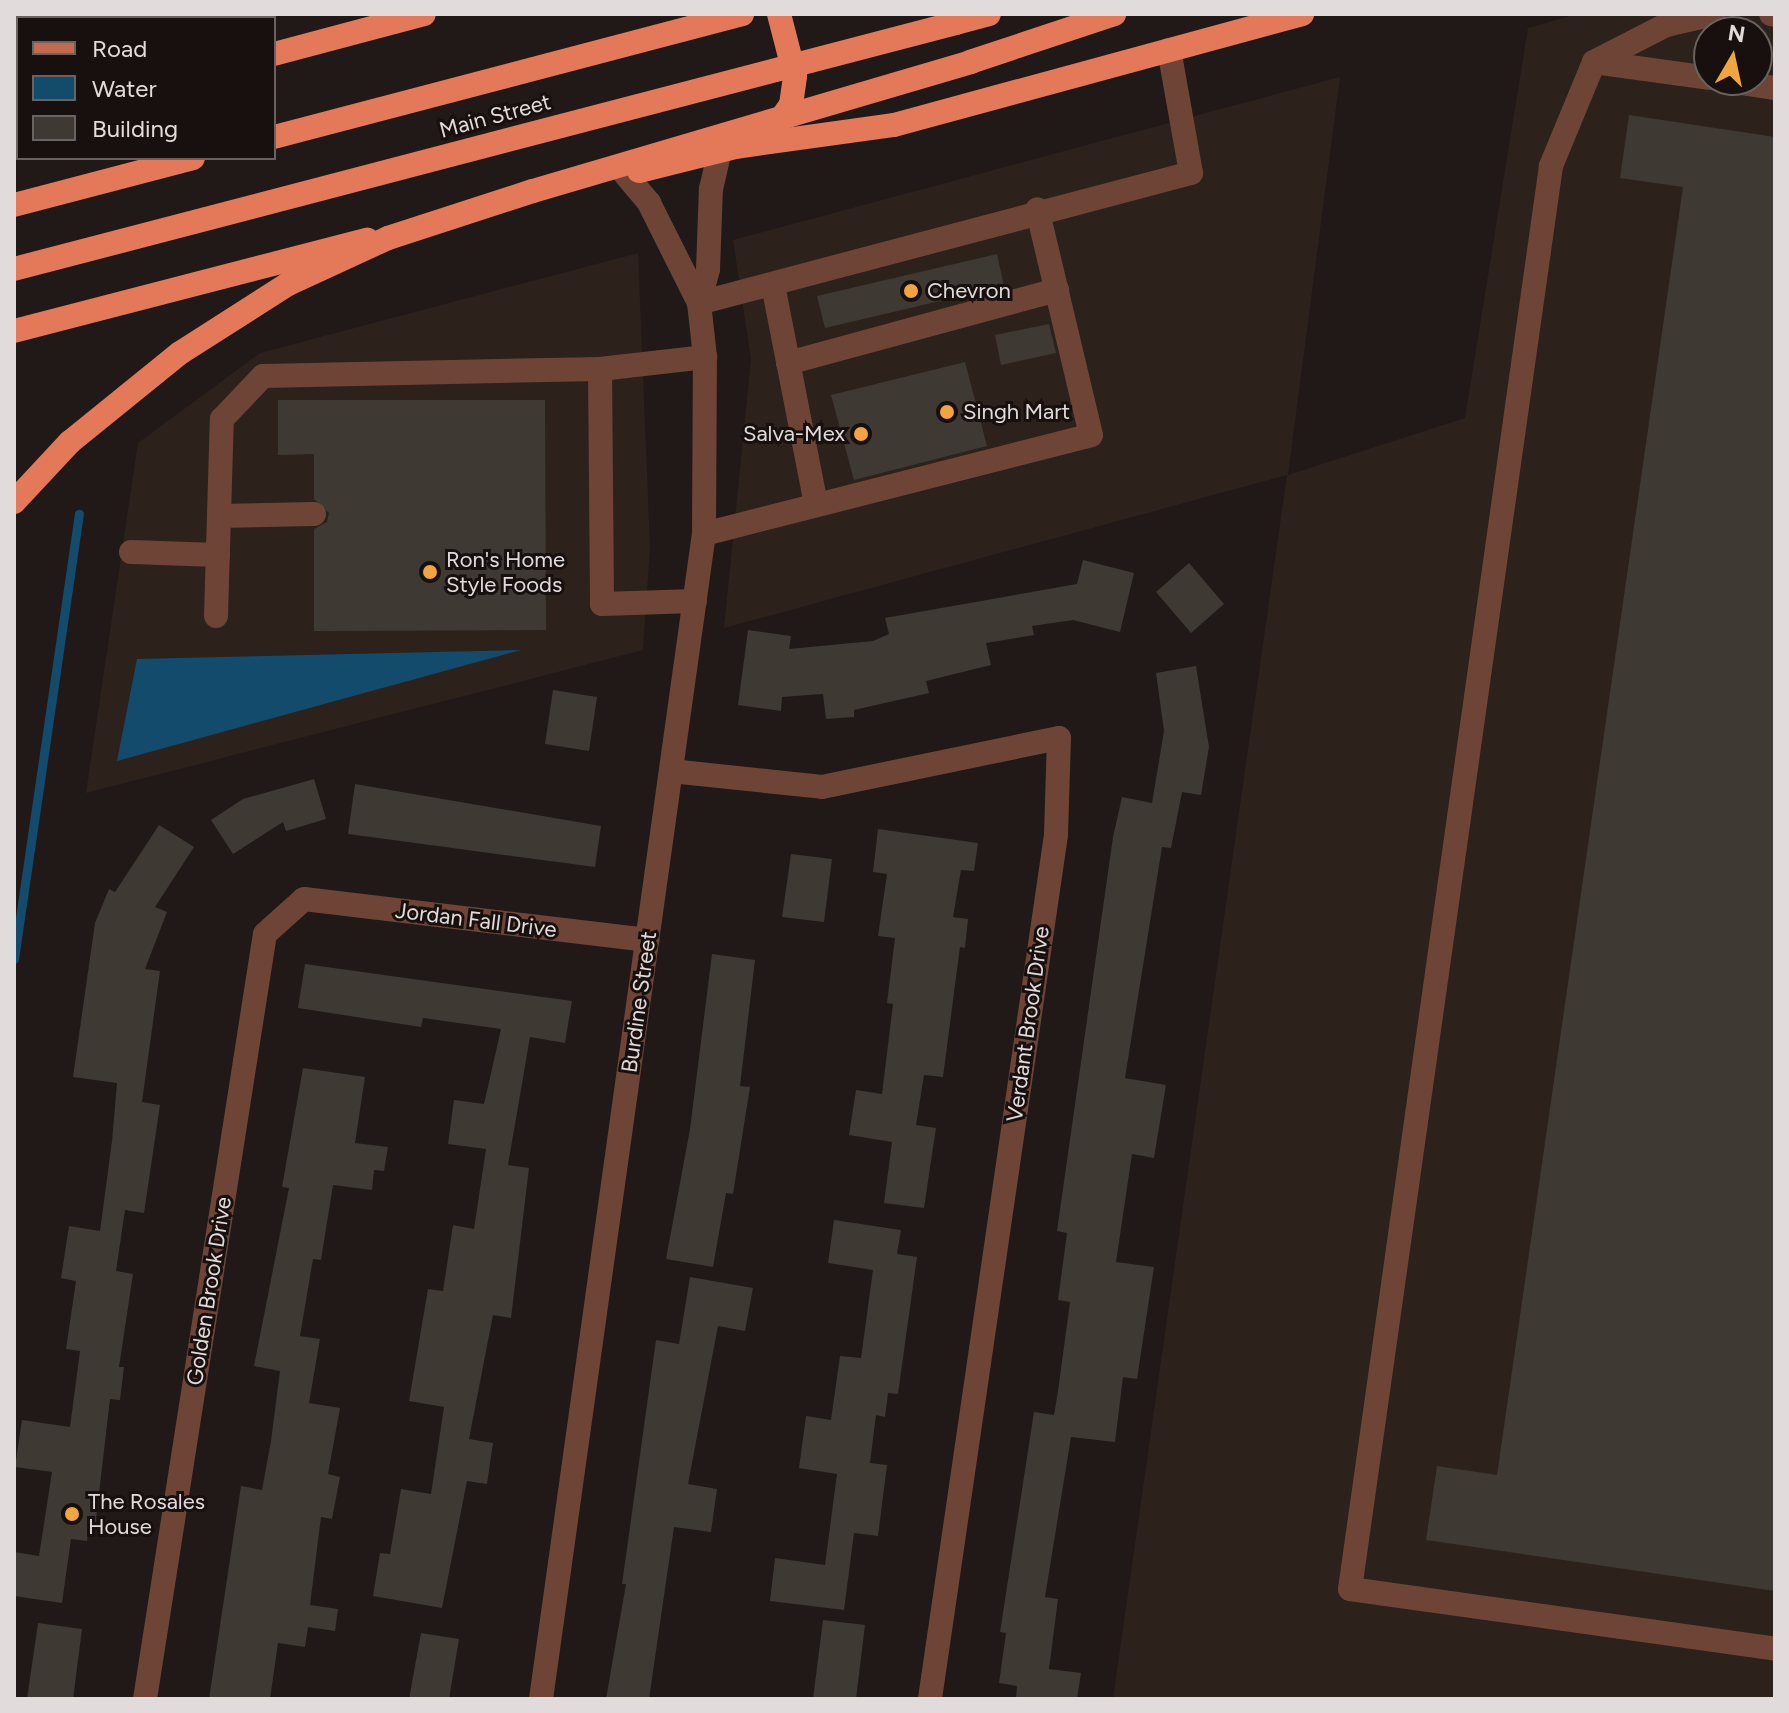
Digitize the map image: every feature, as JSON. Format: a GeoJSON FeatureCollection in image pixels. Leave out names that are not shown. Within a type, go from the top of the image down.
{"type":"FeatureCollection","features":[{"type":"Feature","properties":{"kind":"highway"},"geometry":{"type":"LineString","coordinates":[[276,42],[402,14]]}},
{"type":"Feature","properties":{"kind":"highway"},"geometry":{"type":"LineString","coordinates":[[276,53],[424,14]]}},
{"type":"Feature","properties":{"kind":"highway","name":"Main Street"},"geometry":{"type":"LineString","coordinates":[[276,136],[742,14]]}},
{"type":"Feature","properties":{"kind":"highway"},"geometry":{"type":"LineString","coordinates":[[728,149],[774,129],[791,105],[795,76],[779,14]]}},
{"type":"Feature","properties":{"kind":"highway","name":"Main Street"},"geometry":{"type":"LineString","coordinates":[[14,269],[989,14]]}},
{"type":"Feature","properties":{"kind":"highway"},"geometry":{"type":"LineString","coordinates":[[14,502],[70,442],[168,363],[288,284],[388,238],[533,191],[970,62],[1114,14]]}},
{"type":"Feature","properties":{"kind":"highway"},"geometry":{"type":"LineString","coordinates":[[14,331],[728,149],[894,125],[1302,14]]}},
{"type":"Feature","properties":{"kind":"highway"},"geometry":{"type":"LineString","coordinates":[[14,205],[185,160]]}},
{"type":"Feature","properties":{"kind":"street"},"geometry":{"type":"LineString","coordinates":[[1714,14],[1666,25],[1594,62],[1551,166],[1350,1589],[1775,1649]]}},
{"type":"Feature","properties":{"kind":"street"},"geometry":{"type":"LineString","coordinates":[[699,303],[773,285],[1037,209],[1191,173],[1169,50]]}},
{"type":"Feature","properties":{"kind":"street"},"geometry":{"type":"LineString","coordinates":[[1594,62],[1693,76]]}},
{"type":"Feature","properties":{"kind":"street","name":"Burdine Street"},"geometry":{"type":"LineString","coordinates":[[699,303],[708,269],[710,203],[728,149]]}},
{"type":"Feature","properties":{"kind":"street","name":"Burdine Street"},"geometry":{"type":"LineString","coordinates":[[541,1699],[704,534],[705,357],[699,303],[649,203],[625,174]]}},
{"type":"Feature","properties":{"kind":"street"},"geometry":{"type":"LineString","coordinates":[[704,534],[1091,435],[1037,209]]}},
{"type":"Feature","properties":{"kind":"street"},"geometry":{"type":"LineString","coordinates":[[773,285],[816,504]]}},
{"type":"Feature","properties":{"kind":"street"},"geometry":{"type":"LineString","coordinates":[[788,363],[1057,290]]}},
{"type":"Feature","properties":{"kind":"street"},"geometry":{"type":"LineString","coordinates":[[216,616],[222,419],[263,376],[600,369],[705,357]]}},
{"type":"Feature","properties":{"kind":"street"},"geometry":{"type":"LineString","coordinates":[[600,369],[602,604],[695,601]]}},
{"type":"Feature","properties":{"kind":"street"},"geometry":{"type":"LineString","coordinates":[[219,516],[314,514]]}},
{"type":"Feature","properties":{"kind":"street"},"geometry":{"type":"LineString","coordinates":[[131,552],[218,555]]}},
{"type":"Feature","properties":{"kind":"street","name":"Verdant Brook Drive"},"geometry":{"type":"LineString","coordinates":[[671,771],[822,787],[1059,738],[1056,835],[930,1699]]}},
{"type":"Feature","properties":{"kind":"street","name":"Jordan Fall Drive"},"geometry":{"type":"LineString","coordinates":[[304,899],[648,940]]}},
{"type":"Feature","properties":{"kind":"street","name":"Golden Brook Drive"},"geometry":{"type":"LineString","coordinates":[[145,1699],[265,934],[304,899]]}},
{"type":"Feature","properties":{"kind":"shaded area"},"geometry":{"type":"Polygon","coordinates":[[[1577,14],[1775,14],[1775,1699],[1113,1699],[1287,475],[724,628],[751,359],[733,240],[1340,77],[1288,475],[1465,418],[1528,28],[1577,14]]]}},
{"type":"Feature","properties":{"kind":"shaded area"},"geometry":{"type":"Polygon","coordinates":[[[638,253],[650,548],[643,650],[86,793],[138,443],[260,353],[638,253]]]}},
{"type":"Feature","properties":{"kind":"water"},"geometry":{"type":"Polygon","coordinates":[[[521,650],[117,761],[137,659],[521,650]]]}},
{"type":"Feature","properties":{"kind":"building"},"geometry":{"type":"Polygon","coordinates":[[[1629,115],[1775,137],[1775,1591],[1426,1540],[1437,1466],[1497,1475],[1683,187],[1620,178],[1629,115]]]}},
{"type":"Feature","properties":{"kind":"building","name":"Chevron"},"geometry":{"type":"Polygon","coordinates":[[[997,254],[1004,286],[825,328],[817,296],[997,254]]]}},
{"type":"Feature","properties":{"kind":"building"},"geometry":{"type":"Polygon","coordinates":[[[1049,324],[1056,353],[1001,365],[995,335],[1049,324]]]}},
{"type":"Feature","properties":{"kind":"building"},"geometry":{"type":"Polygon","coordinates":[[[965,362],[987,446],[854,480],[831,395],[965,362]]]}},
{"type":"Feature","properties":{"kind":"building","name":"Ron's Home Style Foods"},"geometry":{"type":"Polygon","coordinates":[[[278,400],[545,400],[546,630],[314,631],[314,529],[327,522],[329,513],[314,499],[314,454],[278,455],[278,400]]]}},
{"type":"Feature","properties":{"kind":"building"},"geometry":{"type":"Polygon","coordinates":[[[1083,560],[1134,573],[1120,632],[1073,620],[1032,626],[1034,635],[986,643],[991,665],[926,681],[929,693],[854,710],[854,717],[826,719],[823,694],[782,697],[781,711],[738,705],[748,630],[791,636],[789,649],[873,641],[889,634],[885,618],[1077,584],[1083,560]]]}},
{"type":"Feature","properties":{"kind":"building"},"geometry":{"type":"Polygon","coordinates":[[[1189,563],[1224,604],[1191,633],[1156,592],[1189,563]]]}},
{"type":"Feature","properties":{"kind":"building"},"geometry":{"type":"Polygon","coordinates":[[[1196,666],[1209,747],[1201,795],[1182,792],[1171,848],[1162,847],[1125,1078],[1166,1085],[1154,1158],[1132,1154],[1116,1262],[1154,1267],[1137,1379],[1123,1377],[1115,1442],[1071,1437],[1045,1597],[1058,1599],[1049,1669],[1081,1673],[1077,1699],[1016,1699],[1017,1686],[999,1683],[1006,1633],[1000,1632],[1034,1412],[1054,1415],[1058,1391],[1070,1302],[1058,1300],[1067,1233],[1057,1231],[1113,837],[1122,797],[1152,803],[1164,731],[1156,673],[1196,666]]]}},
{"type":"Feature","properties":{"kind":"building"},"geometry":{"type":"Polygon","coordinates":[[[553,690],[597,697],[589,751],[545,744],[553,690]]]}},
{"type":"Feature","properties":{"kind":"building"},"geometry":{"type":"Polygon","coordinates":[[[314,779],[326,819],[286,831],[283,822],[233,854],[211,820],[243,799],[314,779]]]}},
{"type":"Feature","properties":{"kind":"building"},"geometry":{"type":"Polygon","coordinates":[[[355,784],[601,826],[595,867],[348,834],[355,784]]]}},
{"type":"Feature","properties":{"kind":"building"},"geometry":{"type":"Polygon","coordinates":[[[159,825],[194,847],[155,907],[167,912],[145,969],[160,971],[142,1102],[160,1105],[144,1213],[125,1210],[116,1271],[133,1274],[119,1367],[124,1367],[120,1400],[110,1399],[95,1528],[89,1527],[87,1541],[71,1539],[62,1603],[14,1596],[14,1552],[39,1556],[52,1472],[15,1467],[22,1420],[70,1427],[80,1351],[66,1349],[76,1281],[61,1278],[69,1226],[100,1231],[112,1141],[117,1083],[73,1077],[95,923],[109,889],[115,892],[159,825]]]}},
{"type":"Feature","properties":{"kind":"building"},"geometry":{"type":"Polygon","coordinates":[[[878,829],[978,843],[974,871],[961,870],[953,917],[968,919],[965,948],[960,947],[943,1077],[924,1075],[916,1125],[936,1128],[924,1208],[884,1203],[892,1142],[849,1135],[856,1090],[882,1094],[893,1004],[887,1003],[895,938],[878,936],[887,874],[873,872],[878,829]]]}},
{"type":"Feature","properties":{"kind":"building"},"geometry":{"type":"Polygon","coordinates":[[[791,854],[832,859],[824,922],[782,917],[791,854]]]}},
{"type":"Feature","properties":{"kind":"building"},"geometry":{"type":"Polygon","coordinates":[[[712,954],[755,960],[740,1086],[750,1087],[733,1194],[726,1193],[713,1267],[666,1259],[690,1129],[712,954]]]}},
{"type":"Feature","properties":{"kind":"building"},"geometry":{"type":"Polygon","coordinates":[[[305,964],[572,1001],[565,1043],[530,1037],[508,1165],[529,1168],[511,1318],[493,1315],[469,1439],[493,1443],[487,1484],[467,1481],[442,1608],[373,1596],[380,1553],[390,1554],[401,1489],[431,1494],[444,1407],[409,1401],[428,1289],[443,1291],[453,1225],[474,1229],[486,1149],[448,1144],[454,1100],[484,1104],[501,1029],[423,1018],[421,1027],[298,1008],[305,964]]]}},
{"type":"Feature","properties":{"kind":"building"},"geometry":{"type":"Polygon","coordinates":[[[303,1068],[365,1077],[355,1143],[388,1147],[384,1171],[374,1170],[372,1190],[333,1185],[321,1260],[313,1259],[300,1336],[320,1339],[309,1403],[340,1408],[328,1474],[340,1477],[332,1519],[321,1517],[310,1605],[338,1609],[335,1631],[308,1627],[305,1647],[278,1643],[270,1699],[209,1699],[241,1486],[262,1490],[271,1441],[280,1371],[254,1366],[289,1188],[282,1187],[303,1068]]]}},
{"type":"Feature","properties":{"kind":"building"},"geometry":{"type":"Polygon","coordinates":[[[834,1220],[901,1230],[897,1254],[917,1257],[898,1394],[888,1393],[885,1417],[876,1415],[870,1463],[887,1465],[878,1536],[854,1533],[844,1610],[770,1601],[775,1558],[825,1565],[837,1474],[799,1468],[806,1416],[831,1420],[840,1356],[861,1358],[873,1270],[828,1263],[834,1220]]]}},
{"type":"Feature","properties":{"kind":"building"},"geometry":{"type":"Polygon","coordinates":[[[690,1277],[753,1288],[745,1331],[718,1326],[688,1484],[717,1489],[711,1532],[674,1527],[649,1699],[606,1699],[626,1584],[622,1584],[656,1340],[679,1344],[690,1277]]]}},
{"type":"Feature","properties":{"kind":"building"},"geometry":{"type":"Polygon","coordinates":[[[823,1620],[865,1625],[856,1699],[813,1699],[823,1620]]]}},
{"type":"Feature","properties":{"kind":"building"},"geometry":{"type":"Polygon","coordinates":[[[38,1623],[82,1629],[73,1699],[27,1699],[38,1623]]]}},
{"type":"Feature","properties":{"kind":"building"},"geometry":{"type":"Polygon","coordinates":[[[421,1633],[459,1639],[449,1699],[409,1699],[421,1633]]]}},
{"type":"Feature","properties":{"kind":"waterway"},"geometry":{"type":"LineString","coordinates":[[14,959],[79,514]]}},
{"type":"Feature","properties":{"kind":"place","name":"Chevron"},"geometry":{"type":"Point","coordinates":[911,291]}},
{"type":"Feature","properties":{"kind":"place","name":"Singh Mart"},"geometry":{"type":"Point","coordinates":[947,412]}},
{"type":"Feature","properties":{"kind":"place","name":"Salva-Mex"},"geometry":{"type":"Point","coordinates":[861,434]}},
{"type":"Feature","properties":{"kind":"place","name":"Ron's Home Style Foods"},"geometry":{"type":"Point","coordinates":[430,572]}},
{"type":"Feature","properties":{"kind":"place","name":"The Rosales House"},"geometry":{"type":"Point","coordinates":[72,1514]}}]}
